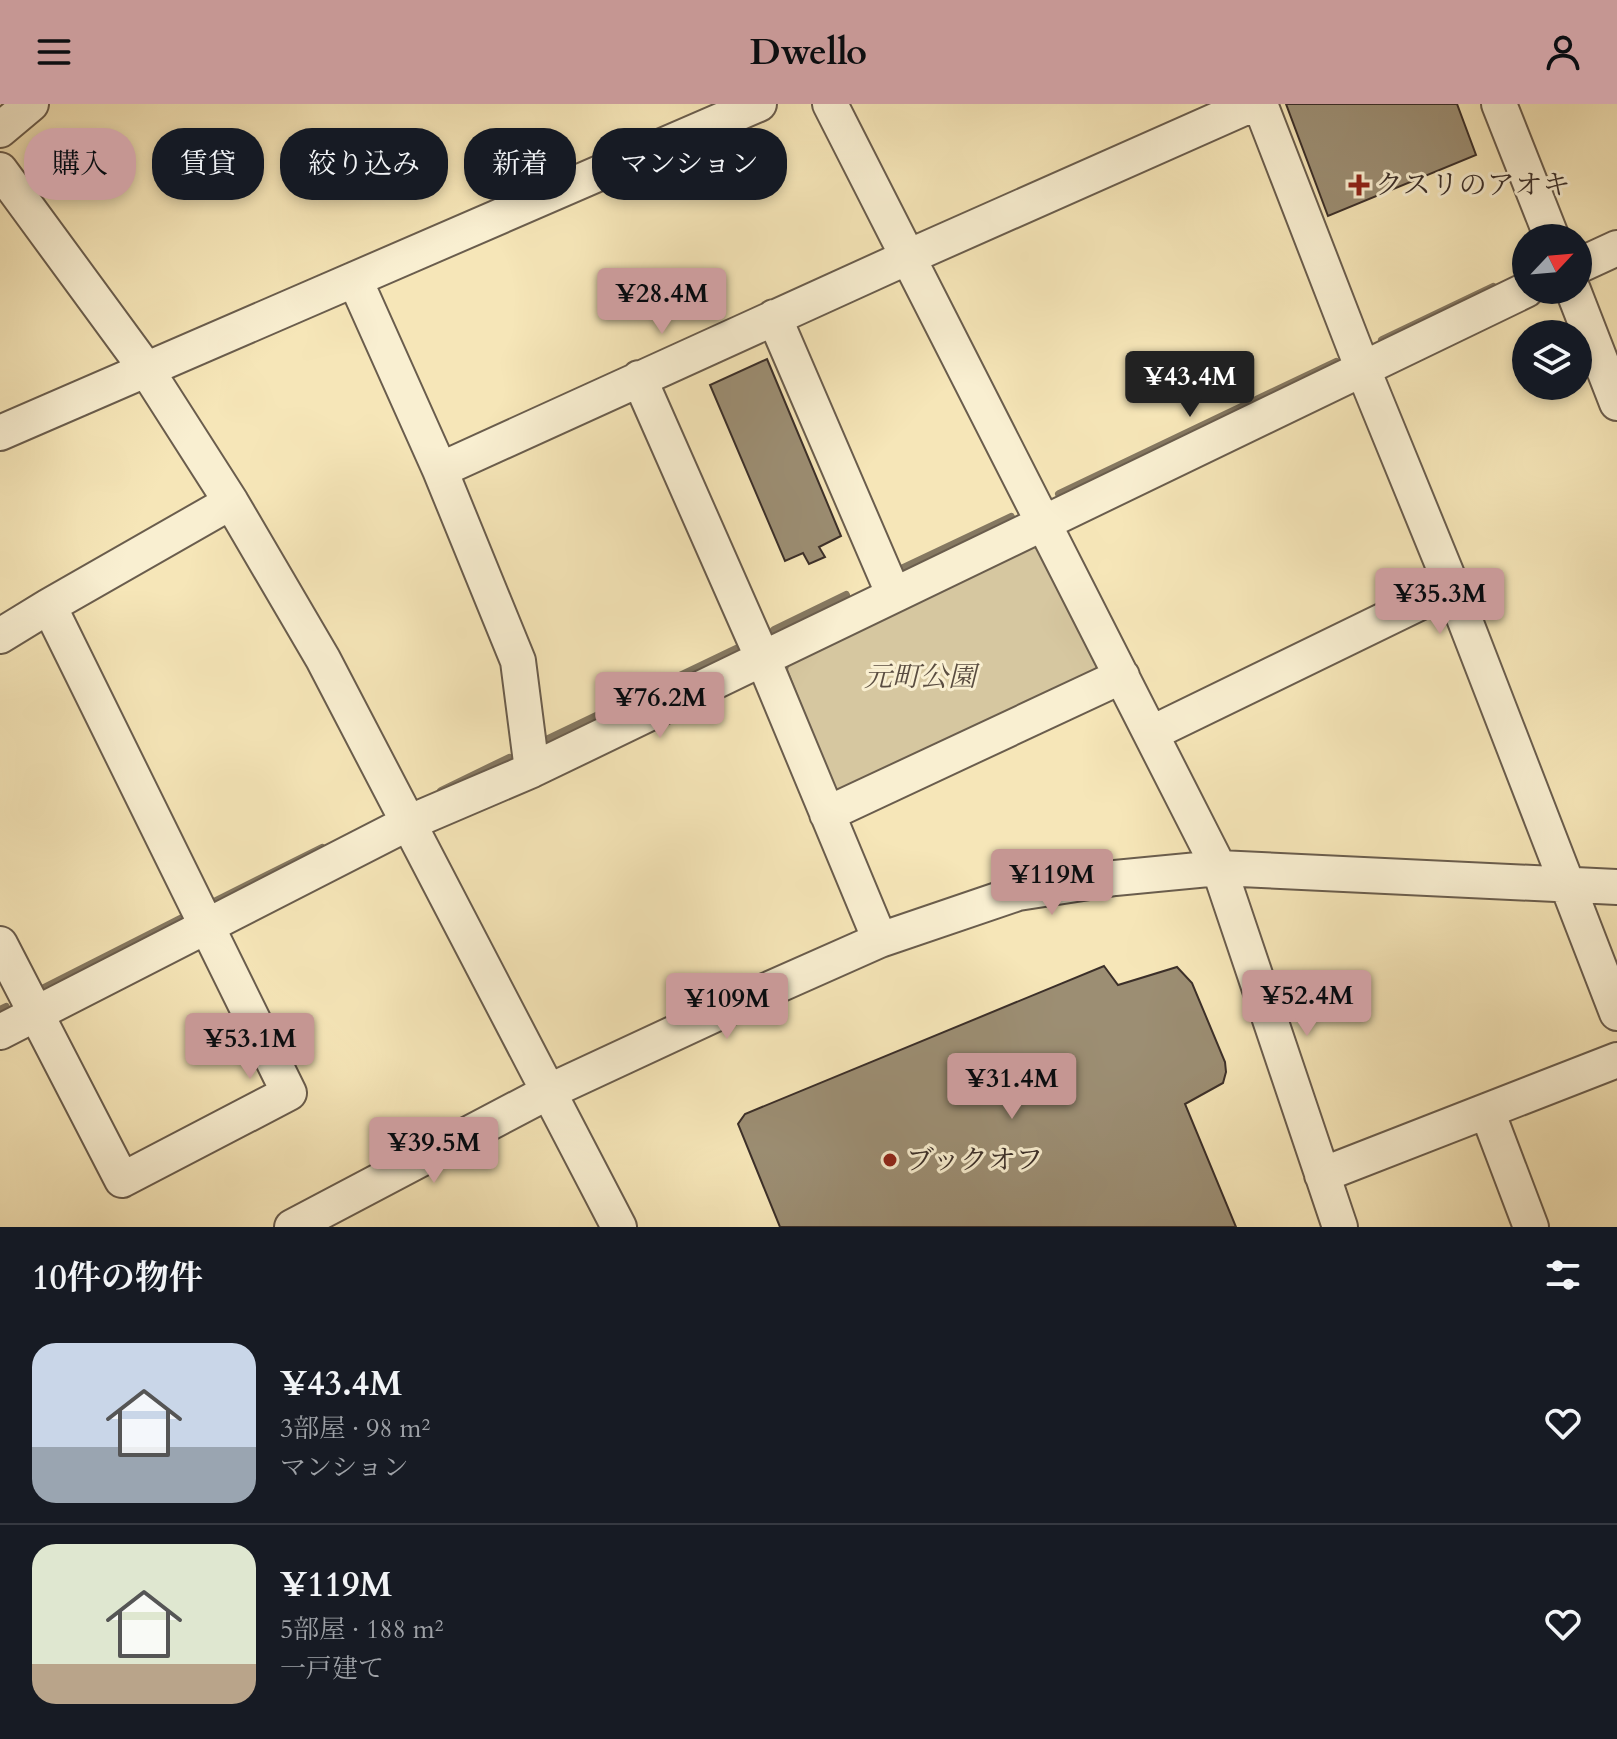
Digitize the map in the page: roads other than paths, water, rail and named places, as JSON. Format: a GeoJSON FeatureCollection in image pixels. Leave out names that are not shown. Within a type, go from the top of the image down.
{"type":"FeatureCollection","features":[{"type":"Feature","properties":{"kind":"street"},"geometry":{"type":"LineString","coordinates":[[0,130],[31,104]]}},
{"type":"Feature","properties":{"kind":"street"},"geometry":{"type":"LineString","coordinates":[[0,433],[759,104]]}},
{"type":"Feature","properties":{"kind":"street"},"geometry":{"type":"LineString","coordinates":[[830,104],[1219,868],[1340,1227]]}},
{"type":"Feature","properties":{"kind":"street"},"geometry":{"type":"LineString","coordinates":[[440,470],[774,317],[1253,104]]}},
{"type":"Feature","properties":{"kind":"street"},"geometry":{"type":"LineString","coordinates":[[1260,104],[1617,1013]]}},
{"type":"Feature","properties":{"kind":"street"},"geometry":{"type":"LineString","coordinates":[[1499,104],[1546,224]]}},
{"type":"Feature","properties":{"kind":"street"},"geometry":{"type":"LineString","coordinates":[[4,185],[146,369],[231,502],[323,659],[619,1227]]}},
{"type":"Feature","properties":{"kind":"street"},"geometry":{"type":"LineString","coordinates":[[1592,260],[1617,248]]}},
{"type":"Feature","properties":{"kind":"street"},"geometry":{"type":"LineString","coordinates":[[355,280],[440,470],[518,661],[532,770]]}},
{"type":"Feature","properties":{"kind":"street"},"geometry":{"type":"LineString","coordinates":[[0,1032],[408,823],[532,770],[1512,297]]}},
{"type":"Feature","properties":{"kind":"street"},"geometry":{"type":"LineString","coordinates":[[1578,304],[1617,403]]}},
{"type":"Feature","properties":{"kind":"street"},"geometry":{"type":"LineString","coordinates":[[774,317],[893,593]]}},
{"type":"Feature","properties":{"kind":"street"},"geometry":{"type":"LineString","coordinates":[[639,378],[763,659],[880,940]]}},
{"type":"Feature","properties":{"kind":"street"},"geometry":{"type":"LineString","coordinates":[[0,636],[231,502]]}},
{"type":"Feature","properties":{"kind":"street"},"geometry":{"type":"LineString","coordinates":[[1152,733],[1452,587]]}},
{"type":"Feature","properties":{"kind":"street"},"geometry":{"type":"LineString","coordinates":[[0,944],[122,1180],[289,1093],[49,606]]}},
{"type":"Feature","properties":{"kind":"street"},"geometry":{"type":"LineString","coordinates":[[827,814],[1122,676]]}},
{"type":"Feature","properties":{"kind":"street"},"geometry":{"type":"LineString","coordinates":[[292,1227],[550,1091],[880,940],[1018,893],[1115,878],[1219,868],[1617,887]]}},
{"type":"Feature","properties":{"kind":"street"},"geometry":{"type":"LineString","coordinates":[[1322,1175],[1617,1060]]}},
{"type":"Feature","properties":{"kind":"street"},"geometry":{"type":"LineString","coordinates":[[1487,1111],[1531,1227]]}},
{"type":"Feature","properties":{"kind":"waterway"},"geometry":{"type":"LineString","coordinates":[[1382,340],[1493,287]]}},
{"type":"Feature","properties":{"kind":"waterway"},"geometry":{"type":"LineString","coordinates":[[1059,494],[1336,362]]}},
{"type":"Feature","properties":{"kind":"waterway"},"geometry":{"type":"LineString","coordinates":[[901,569],[1011,517]]}},
{"type":"Feature","properties":{"kind":"waterway"},"geometry":{"type":"LineString","coordinates":[[774,630],[846,595]]}},
{"type":"Feature","properties":{"kind":"waterway"},"geometry":{"type":"LineString","coordinates":[[548,739],[738,648]]}},
{"type":"Feature","properties":{"kind":"waterway"},"geometry":{"type":"LineString","coordinates":[[441,791],[509,758]]}},
{"type":"Feature","properties":{"kind":"waterway"},"geometry":{"type":"LineString","coordinates":[[214,902],[322,848]]}},
{"type":"Feature","properties":{"kind":"waterway"},"geometry":{"type":"LineString","coordinates":[[44,988],[190,914]]}},
{"type":"Feature","properties":{"kind":"waterway"},"geometry":{"type":"LineString","coordinates":[[0,1010],[6,1007]]}},
{"type":"Feature","properties":{"kind":"place","name":"クスリのアオキ"},"geometry":{"type":"Point","coordinates":[1359,185]}},
{"type":"Feature","properties":{"kind":"place","name":"ブックオフ"},"geometry":{"type":"Point","coordinates":[890,1160]}},
{"type":"Feature","properties":{"kind":"park label","name":"元町公園"},"geometry":{"type":"Point","coordinates":[920,677]}}]}
